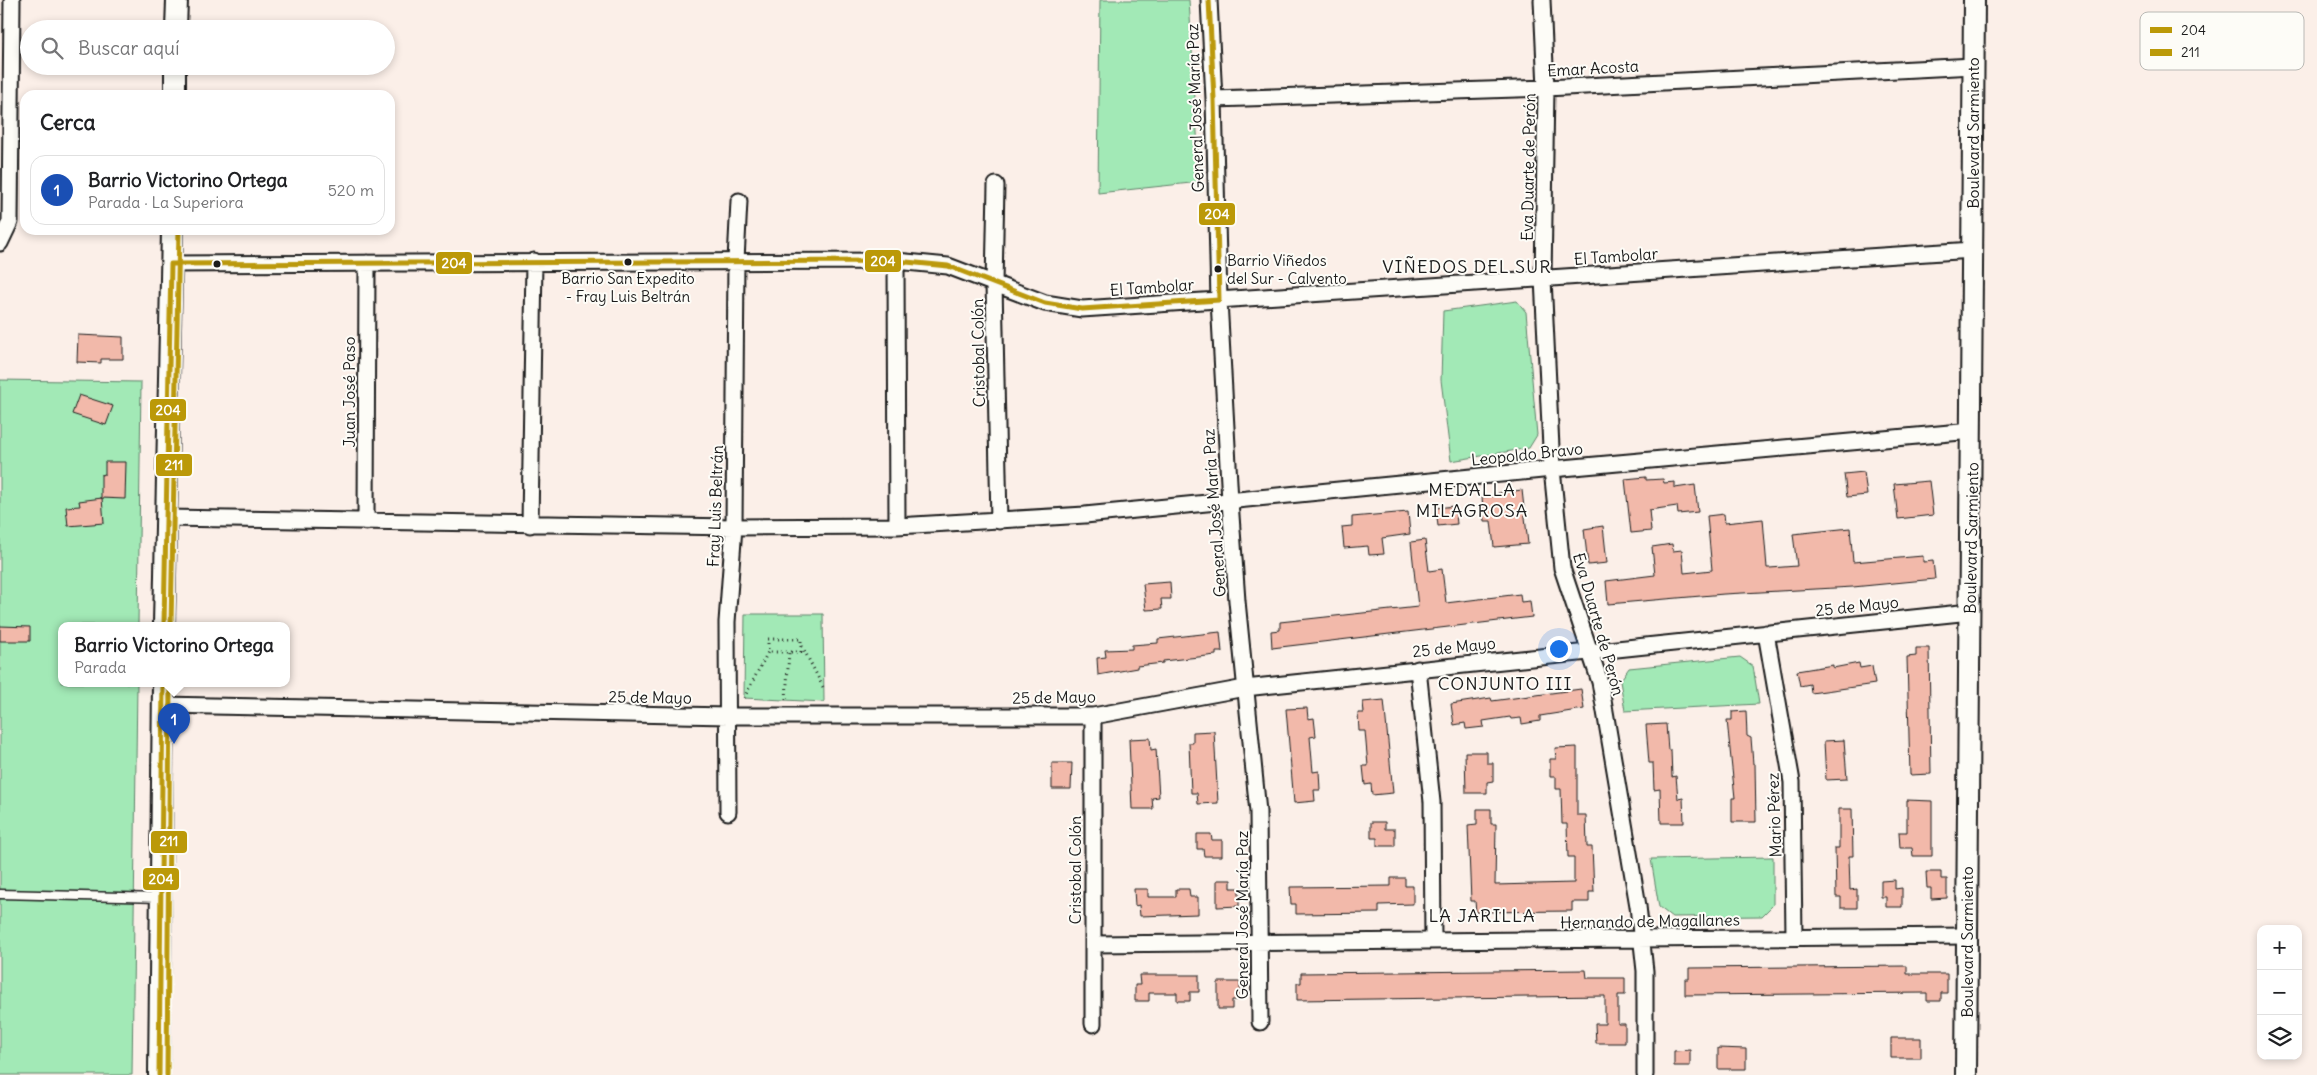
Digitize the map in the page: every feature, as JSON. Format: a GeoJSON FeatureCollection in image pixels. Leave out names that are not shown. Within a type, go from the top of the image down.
{"type":"FeatureCollection","features":[{"type":"Feature","properties":{"kind":"street"},"geometry":{"type":"LineString","coordinates":[[0,243],[10,222],[12,0]]}},
{"type":"Feature","properties":{"kind":"street"},"geometry":{"type":"LineString","coordinates":[[176,20],[177,0]]}},
{"type":"Feature","properties":{"kind":"street","name":"General José María Paz"},"geometry":{"type":"LineString","coordinates":[[1209,0],[1214,99],[1219,300],[1230,501],[1245,688],[1258,812],[1260,1022]]}},
{"type":"Feature","properties":{"kind":"street","name":"Eva Duarte de Perón"},"geometry":{"type":"LineString","coordinates":[[1542,0],[1546,88],[1544,278],[1552,469],[1562,568],[1600,682],[1638,906],[1645,971],[1645,1075]]}},
{"type":"Feature","properties":{"kind":"street","name":"Boulevard Sarmiento"},"geometry":{"type":"LineString","coordinates":[[1966,1075],[1974,0]]}},
{"type":"Feature","properties":{"kind":"street","name":"Emar Acosta"},"geometry":{"type":"LineString","coordinates":[[1214,99],[1546,88],[1974,66]]}},
{"type":"Feature","properties":{"kind":"street"},"geometry":{"type":"LineString","coordinates":[[175,75],[175,90]]}},
{"type":"Feature","properties":{"kind":"street","name":"Cristobal Colón"},"geometry":{"type":"LineString","coordinates":[[996,186],[994,284],[999,520]]}},
{"type":"Feature","properties":{"kind":"street","name":"Fray Luis Beltrán"},"geometry":{"type":"LineString","coordinates":[[728,812],[727,622],[734,528],[736,260],[739,201]]}},
{"type":"Feature","properties":{"kind":"street"},"geometry":{"type":"LineString","coordinates":[[164,622],[172,235]]}},
{"type":"Feature","properties":{"kind":"street","name":"El Tambolar"},"geometry":{"type":"LineString","coordinates":[[171,264],[736,260],[896,261],[948,266],[1045,303],[1082,309],[1973,250]]}},
{"type":"Feature","properties":{"kind":"street"},"geometry":{"type":"LineString","coordinates":[[530,525],[534,261]]}},
{"type":"Feature","properties":{"kind":"street"},"geometry":{"type":"LineString","coordinates":[[896,261],[897,526]]}},
{"type":"Feature","properties":{"kind":"street","name":"Juan José Paso"},"geometry":{"type":"LineString","coordinates":[[366,522],[367,262]]}},
{"type":"Feature","properties":{"kind":"street","name":"Leopoldo Bravo"},"geometry":{"type":"LineString","coordinates":[[166,518],[734,528],[897,526],[1085,515],[1552,469],[1972,431]]}},
{"type":"Feature","properties":{"kind":"street","name":"25 de Mayo"},"geometry":{"type":"LineString","coordinates":[[162,706],[728,716],[1093,716],[1245,688],[1970,612]]}},
{"type":"Feature","properties":{"kind":"street","name":"Mario Pérez"},"geometry":{"type":"LineString","coordinates":[[1766,633],[1792,782],[1794,937]]}},
{"type":"Feature","properties":{"kind":"street"},"geometry":{"type":"LineString","coordinates":[[1418,669],[1432,802],[1433,941]]}},
{"type":"Feature","properties":{"kind":"street"},"geometry":{"type":"LineString","coordinates":[[159,1075],[163,687]]}},
{"type":"Feature","properties":{"kind":"street","name":"Cristobal Colón"},"geometry":{"type":"LineString","coordinates":[[1092,1024],[1093,716]]}},
{"type":"Feature","properties":{"kind":"street","name":"Hernando de Magallanes"},"geometry":{"type":"LineString","coordinates":[[1093,944],[1967,936]]}},
{"type":"Feature","properties":{"kind":"lane"},"geometry":{"type":"LineString","coordinates":[[0,894],[161,898]]}},
{"type":"Feature","properties":{"kind":"path"},"geometry":{"type":"LineString","coordinates":[[744,698],[768,652],[768,639],[801,639],[801,652],[768,652]]}},
{"type":"Feature","properties":{"kind":"path"},"geometry":{"type":"LineString","coordinates":[[801,645],[824,689]]}},
{"type":"Feature","properties":{"kind":"path"},"geometry":{"type":"LineString","coordinates":[[786,699],[789,652]]}},
{"type":"Feature","properties":{"kind":"green space"},"geometry":{"type":"Polygon","coordinates":[[[1100,0],[1189,0],[1200,182],[1098,193],[1100,0]]]}},
{"type":"Feature","properties":{"kind":"green space"},"geometry":{"type":"Polygon","coordinates":[[[1517,301],[1526,312],[1537,435],[1529,448],[1451,461],[1441,380],[1443,311],[1517,301]]]}},
{"type":"Feature","properties":{"kind":"green space"},"geometry":{"type":"Polygon","coordinates":[[[0,380],[141,382],[138,622],[58,622],[58,687],[137,687],[132,1075],[0,1075],[0,380]]]}},
{"type":"Feature","properties":{"kind":"green space"},"geometry":{"type":"Polygon","coordinates":[[[745,614],[823,614],[824,702],[744,698],[745,614]]]}},
{"type":"Feature","properties":{"kind":"green space"},"geometry":{"type":"Polygon","coordinates":[[[1740,657],[1753,666],[1759,704],[1625,711],[1620,681],[1629,668],[1740,657]]]}},
{"type":"Feature","properties":{"kind":"green space"},"geometry":{"type":"Polygon","coordinates":[[[1773,857],[1773,905],[1762,916],[1672,917],[1659,907],[1651,859],[1773,857]]]}},
{"type":"Feature","properties":{"kind":"building"},"geometry":{"type":"Polygon","coordinates":[[[78,335],[123,337],[123,359],[101,359],[101,363],[77,362],[78,335]]]}},
{"type":"Feature","properties":{"kind":"building"},"geometry":{"type":"Polygon","coordinates":[[[79,395],[113,406],[106,425],[72,414],[79,395]]]}},
{"type":"Feature","properties":{"kind":"building"},"geometry":{"type":"Polygon","coordinates":[[[105,462],[126,462],[125,499],[101,498],[101,475],[105,474],[105,462]]]}},
{"type":"Feature","properties":{"kind":"building"},"geometry":{"type":"Polygon","coordinates":[[[1864,472],[1867,495],[1847,497],[1844,474],[1864,472]]]}},
{"type":"Feature","properties":{"kind":"building"},"geometry":{"type":"Polygon","coordinates":[[[1646,477],[1646,480],[1663,479],[1664,483],[1675,482],[1675,488],[1695,485],[1698,512],[1678,514],[1677,506],[1649,510],[1651,531],[1631,533],[1625,479],[1646,477]]]}},
{"type":"Feature","properties":{"kind":"building"},"geometry":{"type":"Polygon","coordinates":[[[1929,481],[1933,515],[1898,519],[1894,484],[1929,481]]]}},
{"type":"Feature","properties":{"kind":"building"},"geometry":{"type":"Polygon","coordinates":[[[1522,490],[1528,544],[1494,547],[1491,521],[1484,521],[1482,497],[1498,496],[1498,493],[1522,490]]]}},
{"type":"Feature","properties":{"kind":"building"},"geometry":{"type":"Polygon","coordinates":[[[102,498],[104,523],[68,526],[66,507],[80,506],[79,501],[102,498]]]}},
{"type":"Feature","properties":{"kind":"building"},"geometry":{"type":"Polygon","coordinates":[[[1455,506],[1457,524],[1438,526],[1436,508],[1455,506]]]}},
{"type":"Feature","properties":{"kind":"building"},"geometry":{"type":"Polygon","coordinates":[[[1408,512],[1410,534],[1382,538],[1384,554],[1369,555],[1368,546],[1344,548],[1342,527],[1352,526],[1352,517],[1408,512]]]}},
{"type":"Feature","properties":{"kind":"building"},"geometry":{"type":"Polygon","coordinates":[[[1724,514],[1725,523],[1763,519],[1767,568],[1797,566],[1793,534],[1850,528],[1853,562],[1923,556],[1923,562],[1933,561],[1935,579],[1853,587],[1724,594],[1608,604],[1606,581],[1655,575],[1652,547],[1672,544],[1673,551],[1682,550],[1684,573],[1712,570],[1707,516],[1724,514]]]}},
{"type":"Feature","properties":{"kind":"building"},"geometry":{"type":"Polygon","coordinates":[[[1603,526],[1607,563],[1588,565],[1584,529],[1603,526]]]}},
{"type":"Feature","properties":{"kind":"building"},"geometry":{"type":"Polygon","coordinates":[[[1425,540],[1429,571],[1442,569],[1446,603],[1520,594],[1521,602],[1530,601],[1532,617],[1272,648],[1271,631],[1280,630],[1280,622],[1418,607],[1411,542],[1425,540]]]}},
{"type":"Feature","properties":{"kind":"building"},"geometry":{"type":"Polygon","coordinates":[[[1170,582],[1171,599],[1161,599],[1162,609],[1146,610],[1143,584],[1170,582]]]}},
{"type":"Feature","properties":{"kind":"building"},"geometry":{"type":"Polygon","coordinates":[[[0,626],[30,627],[30,641],[0,641],[0,626]]]}},
{"type":"Feature","properties":{"kind":"building"},"geometry":{"type":"Polygon","coordinates":[[[1220,632],[1222,652],[1216,652],[1216,655],[1163,661],[1163,663],[1137,666],[1137,668],[1098,675],[1097,658],[1106,657],[1105,650],[1132,649],[1132,645],[1158,643],[1158,639],[1220,632]]]}},
{"type":"Feature","properties":{"kind":"building"},"geometry":{"type":"Polygon","coordinates":[[[1916,648],[1929,648],[1931,774],[1910,775],[1907,657],[1916,656],[1916,648]]]}},
{"type":"Feature","properties":{"kind":"building"},"geometry":{"type":"Polygon","coordinates":[[[1859,663],[1860,668],[1872,666],[1875,684],[1811,693],[1810,684],[1800,686],[1797,671],[1833,665],[1833,668],[1859,663]]]}},
{"type":"Feature","properties":{"kind":"building"},"geometry":{"type":"Polygon","coordinates":[[[1581,689],[1584,709],[1540,716],[1540,721],[1522,724],[1521,718],[1511,719],[1510,717],[1483,721],[1484,727],[1466,729],[1465,723],[1454,725],[1451,704],[1491,698],[1492,701],[1581,689]]]}},
{"type":"Feature","properties":{"kind":"building"},"geometry":{"type":"Polygon","coordinates":[[[1384,700],[1393,793],[1372,795],[1371,784],[1365,785],[1363,766],[1368,766],[1365,731],[1359,731],[1358,713],[1364,713],[1363,702],[1384,700]]]}},
{"type":"Feature","properties":{"kind":"building"},"geometry":{"type":"Polygon","coordinates":[[[1307,708],[1308,719],[1314,718],[1316,736],[1310,737],[1313,772],[1319,771],[1320,790],[1314,790],[1315,801],[1294,803],[1286,709],[1307,708]]]}},
{"type":"Feature","properties":{"kind":"building"},"geometry":{"type":"Polygon","coordinates":[[[1746,711],[1747,736],[1751,738],[1753,764],[1755,764],[1756,822],[1732,822],[1732,798],[1735,798],[1727,720],[1732,720],[1732,712],[1746,711]]]}},
{"type":"Feature","properties":{"kind":"building"},"geometry":{"type":"Polygon","coordinates":[[[1666,724],[1668,750],[1671,750],[1672,777],[1676,776],[1678,799],[1683,798],[1684,823],[1661,823],[1660,789],[1654,790],[1653,763],[1649,763],[1646,725],[1666,724]]]}},
{"type":"Feature","properties":{"kind":"building"},"geometry":{"type":"Polygon","coordinates":[[[1214,731],[1218,803],[1198,804],[1197,793],[1191,793],[1189,743],[1193,743],[1193,732],[1214,731]]]}},
{"type":"Feature","properties":{"kind":"building"},"geometry":{"type":"Polygon","coordinates":[[[1150,738],[1151,750],[1156,749],[1159,797],[1152,798],[1153,809],[1132,809],[1129,739],[1150,738]]]}},
{"type":"Feature","properties":{"kind":"building"},"geometry":{"type":"Polygon","coordinates":[[[1844,740],[1847,779],[1826,780],[1824,741],[1844,740]]]}},
{"type":"Feature","properties":{"kind":"building"},"geometry":{"type":"Polygon","coordinates":[[[1577,747],[1577,815],[1586,815],[1587,847],[1592,847],[1594,892],[1589,892],[1589,902],[1572,902],[1572,911],[1476,912],[1475,901],[1471,901],[1468,825],[1477,824],[1477,809],[1491,809],[1491,824],[1496,824],[1495,885],[1574,883],[1574,857],[1568,857],[1567,824],[1562,824],[1561,789],[1556,789],[1556,777],[1550,777],[1550,759],[1556,759],[1555,748],[1577,747]]]}},
{"type":"Feature","properties":{"kind":"building"},"geometry":{"type":"Polygon","coordinates":[[[1465,752],[1487,752],[1487,763],[1493,763],[1493,781],[1487,782],[1487,793],[1466,793],[1465,752]]]}},
{"type":"Feature","properties":{"kind":"building"},"geometry":{"type":"Polygon","coordinates":[[[1052,763],[1072,763],[1071,789],[1052,789],[1052,763]]]}},
{"type":"Feature","properties":{"kind":"building"},"geometry":{"type":"Polygon","coordinates":[[[1907,800],[1932,801],[1932,856],[1913,856],[1912,848],[1900,848],[1899,832],[1907,832],[1907,800]]]}},
{"type":"Feature","properties":{"kind":"building"},"geometry":{"type":"Polygon","coordinates":[[[1839,809],[1852,809],[1853,856],[1849,856],[1850,890],[1857,889],[1857,908],[1841,908],[1841,897],[1836,897],[1835,848],[1839,848],[1839,809]]]}},
{"type":"Feature","properties":{"kind":"building"},"geometry":{"type":"Polygon","coordinates":[[[1371,822],[1385,822],[1385,829],[1395,829],[1395,846],[1377,846],[1377,838],[1371,838],[1371,822]]]}},
{"type":"Feature","properties":{"kind":"building"},"geometry":{"type":"Polygon","coordinates":[[[1197,834],[1211,834],[1212,840],[1222,840],[1222,856],[1204,856],[1203,849],[1197,849],[1197,834]]]}},
{"type":"Feature","properties":{"kind":"building"},"geometry":{"type":"Polygon","coordinates":[[[1926,872],[1941,872],[1941,879],[1947,879],[1947,898],[1931,899],[1931,888],[1927,888],[1926,872]]]}},
{"type":"Feature","properties":{"kind":"building"},"geometry":{"type":"Polygon","coordinates":[[[1391,878],[1405,878],[1405,886],[1413,886],[1413,904],[1379,905],[1379,913],[1296,914],[1296,904],[1291,904],[1290,887],[1391,886],[1391,878]]]}},
{"type":"Feature","properties":{"kind":"building"},"geometry":{"type":"Polygon","coordinates":[[[1217,880],[1231,880],[1231,888],[1239,888],[1239,906],[1217,907],[1217,880]]]}},
{"type":"Feature","properties":{"kind":"building"},"geometry":{"type":"Polygon","coordinates":[[[1895,880],[1895,889],[1902,888],[1902,907],[1886,907],[1886,897],[1881,897],[1881,881],[1895,880]]]}},
{"type":"Feature","properties":{"kind":"building"},"geometry":{"type":"Polygon","coordinates":[[[1134,889],[1148,889],[1148,897],[1176,897],[1176,889],[1189,889],[1190,897],[1198,897],[1198,914],[1140,916],[1139,905],[1135,906],[1134,889]]]}},
{"type":"Feature","properties":{"kind":"building"},"geometry":{"type":"Polygon","coordinates":[[[1907,966],[1907,974],[1947,974],[1947,993],[1941,993],[1941,1001],[1927,1001],[1927,993],[1685,995],[1685,979],[1689,979],[1689,968],[1907,966]]]}},
{"type":"Feature","properties":{"kind":"building"},"geometry":{"type":"Polygon","coordinates":[[[1586,970],[1587,978],[1625,978],[1625,995],[1618,995],[1618,1024],[1625,1024],[1625,1043],[1596,1043],[1595,1024],[1605,1024],[1605,996],[1297,1000],[1297,983],[1301,983],[1301,973],[1586,970]]]}},
{"type":"Feature","properties":{"kind":"building"},"geometry":{"type":"Polygon","coordinates":[[[1139,975],[1199,975],[1199,992],[1190,992],[1190,1001],[1177,1001],[1177,993],[1149,993],[1149,1001],[1135,1001],[1135,985],[1140,985],[1139,975]]]}},
{"type":"Feature","properties":{"kind":"building"},"geometry":{"type":"Polygon","coordinates":[[[1218,982],[1240,982],[1240,1000],[1232,1000],[1232,1009],[1218,1009],[1218,982]]]}},
{"type":"Feature","properties":{"kind":"building"},"geometry":{"type":"Polygon","coordinates":[[[1891,1038],[1921,1038],[1921,1058],[1891,1058],[1891,1038]]]}},
{"type":"Feature","properties":{"kind":"building"},"geometry":{"type":"Polygon","coordinates":[[[1718,1048],[1746,1049],[1746,1069],[1718,1069],[1718,1048]]]}},
{"type":"Feature","properties":{"kind":"building"},"geometry":{"type":"Polygon","coordinates":[[[1690,1050],[1690,1066],[1674,1066],[1674,1051],[1690,1050]]]}},
{"type":"Feature","properties":{"kind":"transit line","name":"204"},"geometry":{"type":"LineString","coordinates":[[164,622],[171,264],[896,261],[948,266],[1045,303],[1082,309],[1219,300],[1214,99],[1209,0]]}},
{"type":"Feature","properties":{"kind":"transit line","name":"211"},"geometry":{"type":"LineString","coordinates":[[171,622],[179,235]]}},
{"type":"Feature","properties":{"kind":"transit line","name":"204"},"geometry":{"type":"LineString","coordinates":[[159,1075],[163,687]]}},
{"type":"Feature","properties":{"kind":"transit line","name":"211"},"geometry":{"type":"LineString","coordinates":[[167,1075],[170,687]]}},
{"type":"Feature","properties":{"kind":"place","name":"Barrio San Expedito - Fray Luis Beltrán"},"geometry":{"type":"Point","coordinates":[628,262]}},
{"type":"Feature","properties":{"kind":"place","name":"Barrio Viñedos del Sur - Calvento"},"geometry":{"type":"Point","coordinates":[1218,269]}},
{"type":"Feature","properties":{"kind":"place","name":"Barrio Victorino Ortega"},"geometry":{"type":"Point","coordinates":[174,744]}},
{"type":"Feature","properties":{"kind":"district","name":"VIÑEDOS DEL SUR"},"geometry":{"type":"Point","coordinates":[1467,267]}},
{"type":"Feature","properties":{"kind":"district","name":"MEDALLA MILAGROSA"},"geometry":{"type":"Point","coordinates":[1472,500]}},
{"type":"Feature","properties":{"kind":"district","name":"CONJUNTO III"},"geometry":{"type":"Point","coordinates":[1505,684]}},
{"type":"Feature","properties":{"kind":"district","name":"LA JARILLA"},"geometry":{"type":"Point","coordinates":[1482,916]}}]}
